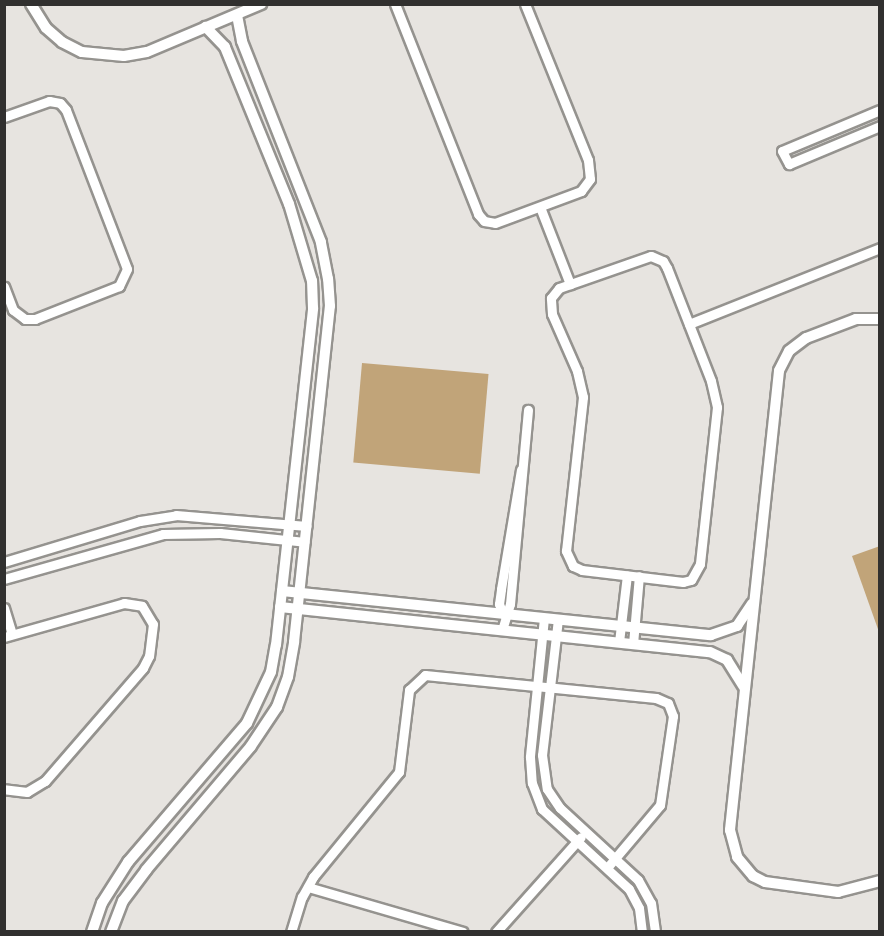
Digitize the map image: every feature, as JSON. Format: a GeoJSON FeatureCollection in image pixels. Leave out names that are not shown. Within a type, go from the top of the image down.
{"type":"FeatureCollection","features":[{"type":"Feature","properties":{"kind":"street"},"geometry":{"type":"LineString","coordinates":[[31,4],[46,28],[62,42],[103,56],[147,52],[261,4]]}},
{"type":"Feature","properties":{"kind":"street"},"geometry":{"type":"LineString","coordinates":[[395,4],[478,214],[484,221],[495,224],[581,190],[588,184],[591,169],[525,4]]}},
{"type":"Feature","properties":{"kind":"street"},"geometry":{"type":"LineString","coordinates":[[111,932],[123,901],[134,885],[251,746],[277,706],[288,677],[298,609],[330,306],[328,279],[321,242],[242,41],[237,15]]}},
{"type":"Feature","properties":{"kind":"street"},"geometry":{"type":"LineString","coordinates":[[92,932],[102,903],[128,862],[247,723],[270,672],[280,607],[313,308],[312,281],[289,204],[225,47],[206,27]]}},
{"type":"Feature","properties":{"kind":"street"},"geometry":{"type":"LineString","coordinates":[[4,117],[49,102],[60,104],[66,110],[127,269],[119,286],[35,319],[25,319],[13,310],[4,287]]}},
{"type":"Feature","properties":{"kind":"street"},"geometry":{"type":"LineString","coordinates":[[879,110],[782,151],[789,164],[879,126]]}},
{"type":"Feature","properties":{"kind":"street"},"geometry":{"type":"LineString","coordinates":[[540,207],[570,284]]}},
{"type":"Feature","properties":{"kind":"street"},"geometry":{"type":"LineString","coordinates":[[689,324],[879,248]]}},
{"type":"Feature","properties":{"kind":"street"},"geometry":{"type":"LineString","coordinates":[[657,257],[667,268],[689,324],[711,381],[717,407],[700,564],[691,580],[582,570],[573,566],[566,551],[583,397],[550,305],[554,294],[570,284],[639,258],[657,257]]}},
{"type":"Feature","properties":{"kind":"street"},"geometry":{"type":"LineString","coordinates":[[879,319],[856,319],[806,338],[784,360],[776,387],[730,830],[732,844],[744,867],[753,876],[777,886],[819,891],[851,891],[879,880]]}},
{"type":"Feature","properties":{"kind":"street"},"geometry":{"type":"LineString","coordinates":[[502,630],[503,614],[510,604],[528,410]]}},
{"type":"Feature","properties":{"kind":"street"},"geometry":{"type":"LineString","coordinates":[[4,562],[140,521],[176,515],[307,526]]}},
{"type":"Feature","properties":{"kind":"street"},"geometry":{"type":"LineString","coordinates":[[4,579],[163,534],[220,533],[305,542]]}},
{"type":"Feature","properties":{"kind":"street"},"geometry":{"type":"LineString","coordinates":[[619,642],[627,575]]}},
{"type":"Feature","properties":{"kind":"street"},"geometry":{"type":"LineString","coordinates":[[633,644],[639,576]]}},
{"type":"Feature","properties":{"kind":"street"},"geometry":{"type":"LineString","coordinates":[[282,591],[621,626],[722,633],[743,621],[756,595]]}},
{"type":"Feature","properties":{"kind":"street"},"geometry":{"type":"LineString","coordinates":[[4,608],[8,636],[124,603],[142,606],[153,624],[149,656],[143,668],[45,781],[27,792],[4,789]]}},
{"type":"Feature","properties":{"kind":"street"},"geometry":{"type":"LineString","coordinates":[[280,607],[720,654],[738,673],[744,701]]}},
{"type":"Feature","properties":{"kind":"street"},"geometry":{"type":"LineString","coordinates":[[544,618],[531,783],[542,809],[607,868],[634,897],[642,932]]}},
{"type":"Feature","properties":{"kind":"street"},"geometry":{"type":"LineString","coordinates":[[558,619],[550,687],[544,778],[552,800],[616,858],[646,891],[655,932]]}},
{"type":"Feature","properties":{"kind":"street"},"geometry":{"type":"LineString","coordinates":[[291,932],[308,886],[399,772],[409,690],[418,679],[433,674],[656,699],[672,709],[660,805],[607,868]]}},
{"type":"Feature","properties":{"kind":"street"},"geometry":{"type":"LineString","coordinates":[[496,932],[586,832]]}},
{"type":"Feature","properties":{"kind":"street"},"geometry":{"type":"LineString","coordinates":[[308,886],[464,932]]}},
{"type":"Feature","properties":{"kind":"building"},"geometry":{"type":"Polygon","coordinates":[[[362,363],[489,374],[480,474],[353,463],[362,363]]]}},
{"type":"Feature","properties":{"kind":"building"},"geometry":{"type":"Polygon","coordinates":[[[880,546],[880,632],[879,632],[852,556],[880,546]]]}}]}
